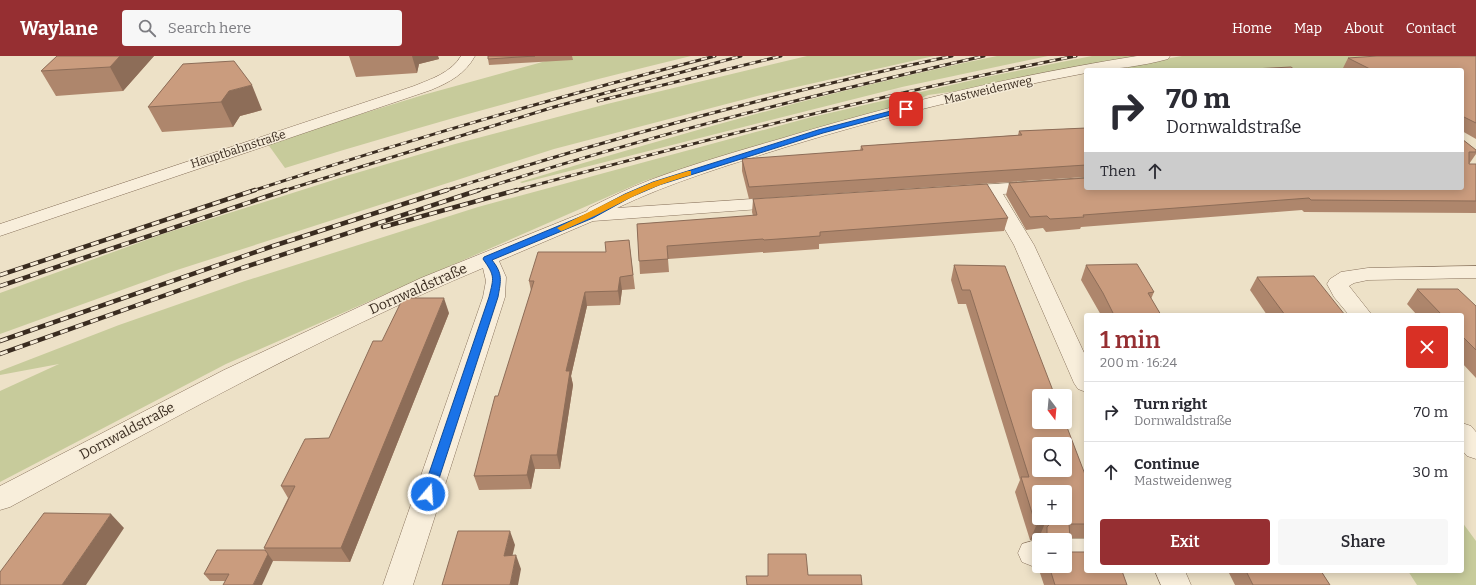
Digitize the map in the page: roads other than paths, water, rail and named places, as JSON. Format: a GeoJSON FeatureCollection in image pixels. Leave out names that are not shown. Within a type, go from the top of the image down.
{"type":"FeatureCollection","features":[{"type":"Feature","properties":{"kind":"street","name":"Hauptbahnstraße"},"geometry":{"type":"LineString","coordinates":[[0,230],[419,89],[455,72],[465,63],[468,56]]}},
{"type":"Feature","properties":{"kind":"street","name":"Mastweidenweg"},"geometry":{"type":"LineString","coordinates":[[1094,68],[1163,56]]}},
{"type":"Feature","properties":{"kind":"street","name":"Mastweidenweg"},"geometry":{"type":"LineString","coordinates":[[590,216],[628,196],[656,184],[834,127],[1006,85],[1084,70]]}},
{"type":"Feature","properties":{"kind":"street"},"geometry":{"type":"LineString","coordinates":[[944,192],[1084,183]]}},
{"type":"Feature","properties":{"kind":"street"},"geometry":{"type":"LineString","coordinates":[[991,189],[1024,246],[1084,379]]}},
{"type":"Feature","properties":{"kind":"street","name":"Dornwaldstraße"},"geometry":{"type":"LineString","coordinates":[[0,499],[232,376],[428,283],[590,216],[798,202]]}},
{"type":"Feature","properties":{"kind":"street"},"geometry":{"type":"LineString","coordinates":[[398,585],[494,297],[497,280],[495,270],[487,259]]}},
{"type":"Feature","properties":{"kind":"street"},"geometry":{"type":"LineString","coordinates":[[1359,313],[1341,292],[1337,284],[1348,278],[1368,274],[1476,272]]}},
{"type":"Feature","properties":{"kind":"street"},"geometry":{"type":"LineString","coordinates":[[1464,435],[1476,449]]}},
{"type":"Feature","properties":{"kind":"street"},"geometry":{"type":"LineString","coordinates":[[1072,552],[1084,552]]}},
{"type":"Feature","properties":{"kind":"street"},"geometry":{"type":"LineString","coordinates":[[1171,573],[1176,585]]}},
{"type":"Feature","properties":{"kind":"railway"},"geometry":{"type":"LineString","coordinates":[[252,191],[367,154],[482,120],[715,56]]}},
{"type":"Feature","properties":{"kind":"railway"},"geometry":{"type":"LineString","coordinates":[[283,191],[554,107],[741,56]]}},
{"type":"Feature","properties":{"kind":"railway"},"geometry":{"type":"LineString","coordinates":[[598,101],[781,56]]}},
{"type":"Feature","properties":{"kind":"railway"},"geometry":{"type":"LineString","coordinates":[[444,191],[507,171],[696,117],[824,85],[952,56]]}},
{"type":"Feature","properties":{"kind":"railway"},"geometry":{"type":"LineString","coordinates":[[476,191],[539,171],[728,118],[984,56]]}},
{"type":"Feature","properties":{"kind":"railway"},"geometry":{"type":"LineString","coordinates":[[513,191],[653,154],[864,102],[1005,70],[1076,56]]}},
{"type":"Feature","properties":{"kind":"railway"},"geometry":{"type":"LineString","coordinates":[[0,341],[273,246],[447,190]]}},
{"type":"Feature","properties":{"kind":"railway"},"geometry":{"type":"LineString","coordinates":[[0,354],[242,268],[479,190]]}},
{"type":"Feature","properties":{"kind":"railway"},"geometry":{"type":"LineString","coordinates":[[383,227],[517,190]]}},
{"type":"Feature","properties":{"kind":"railway"},"geometry":{"type":"LineString","coordinates":[[0,275],[252,191]]}},
{"type":"Feature","properties":{"kind":"railway"},"geometry":{"type":"LineString","coordinates":[[0,286],[283,191]]}}]}
